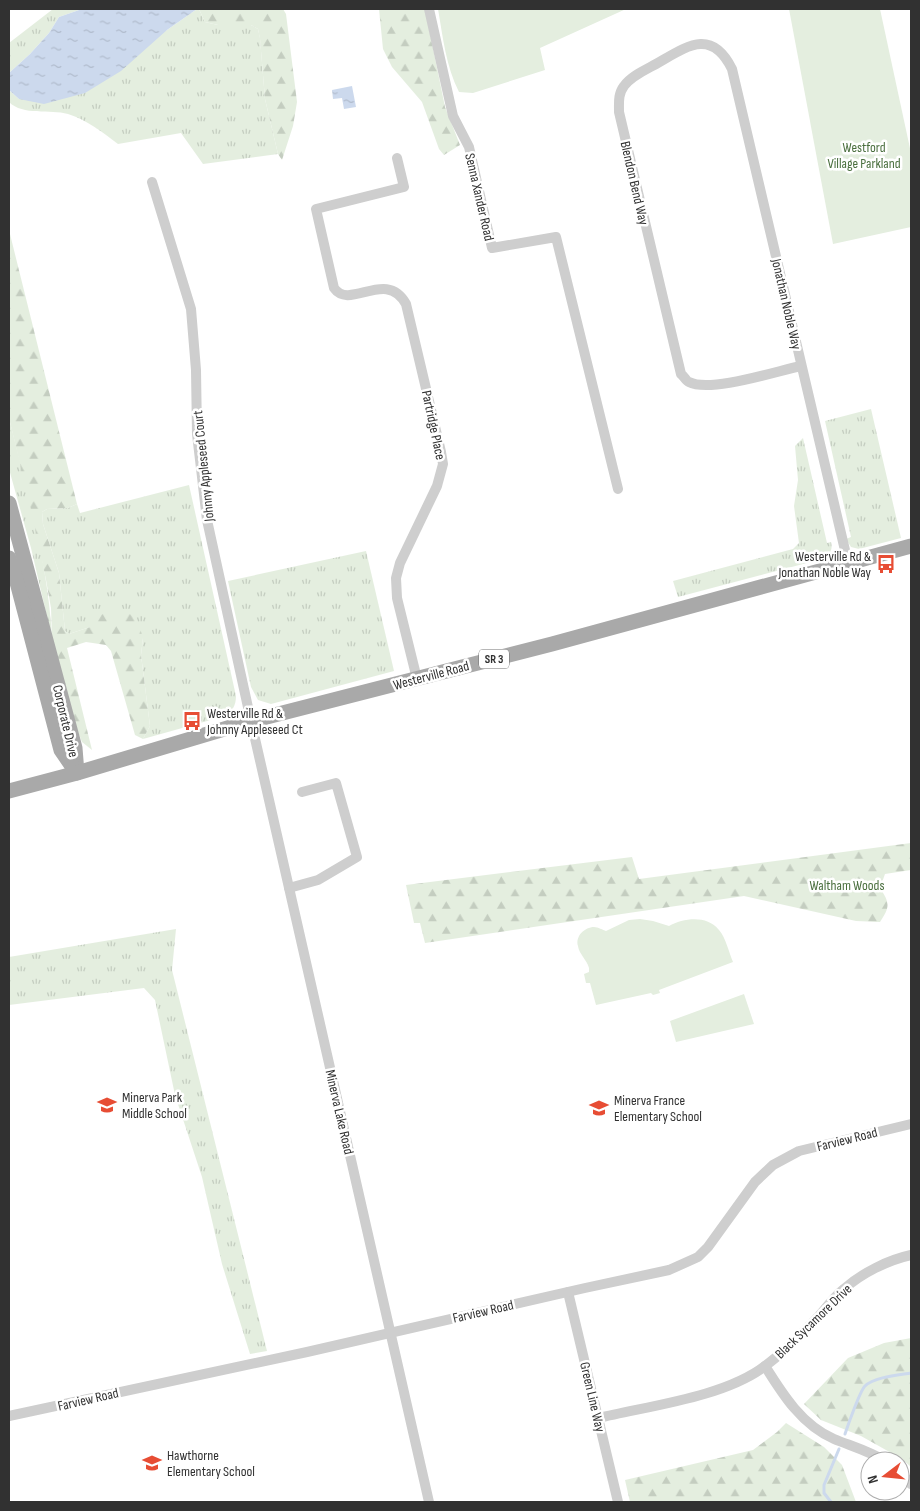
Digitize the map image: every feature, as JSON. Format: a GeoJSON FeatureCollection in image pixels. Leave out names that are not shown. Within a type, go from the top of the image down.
{"type":"FeatureCollection","features":[{"type":"Feature","properties":{"kind":"main road","name":"Corporate Drive"},"geometry":{"type":"LineString","coordinates":[[9,503],[75,748],[77,773]]}},
{"type":"Feature","properties":{"kind":"main road","name":"Westerville Road"},"geometry":{"type":"LineString","coordinates":[[9,791],[77,773],[251,721],[552,644],[911,546]]}},
{"type":"Feature","properties":{"kind":"main road"},"geometry":{"type":"LineString","coordinates":[[9,558],[18,586]]}},
{"type":"Feature","properties":{"kind":"main road","name":"Corporate Drive"},"geometry":{"type":"LineString","coordinates":[[18,586],[61,750],[77,773]]}},
{"type":"Feature","properties":{"kind":"street","name":"Senna Xander Road"},"geometry":{"type":"LineString","coordinates":[[429,9],[453,116],[469,147],[492,248],[556,237],[618,489]]}},
{"type":"Feature","properties":{"kind":"street","name":"Blendon Bend Way"},"geometry":{"type":"LineString","coordinates":[[718,50],[709,45],[699,44],[684,48],[635,76],[624,85],[619,98],[619,112],[677,361],[681,374],[688,382],[716,386],[801,366]]}},
{"type":"Feature","properties":{"kind":"street","name":"Jonathan Noble Way"},"geometry":{"type":"LineString","coordinates":[[718,50],[725,56],[732,69],[848,562]]}},
{"type":"Feature","properties":{"kind":"street","name":"Partridge Place"},"geometry":{"type":"LineString","coordinates":[[397,158],[404,187],[316,209],[334,288],[338,293],[342,296],[386,289],[401,295],[409,314],[441,452],[443,464],[438,486],[400,563],[396,578],[397,598],[417,678]]}},
{"type":"Feature","properties":{"kind":"street","name":"Johnny Appleseed Court"},"geometry":{"type":"LineString","coordinates":[[152,182],[191,309],[196,370],[197,434],[207,520],[251,721]]}},
{"type":"Feature","properties":{"kind":"street","name":"Corporate Drive"},"geometry":{"type":"LineString","coordinates":[[9,552],[18,586]]}},
{"type":"Feature","properties":{"kind":"street","name":"Minerva Lake Road"},"geometry":{"type":"LineString","coordinates":[[251,721],[429,1502]]}},
{"type":"Feature","properties":{"kind":"street"},"geometry":{"type":"LineString","coordinates":[[290,888],[318,880],[357,857],[336,783],[302,792]]}},
{"type":"Feature","properties":{"kind":"street","name":"Farview Road"},"geometry":{"type":"LineString","coordinates":[[9,1416],[307,1352],[669,1270],[684,1265],[698,1257],[708,1247],[754,1182],[784,1158],[799,1151],[911,1124]]}},
{"type":"Feature","properties":{"kind":"street","name":"Black Sycamore Drive"},"geometry":{"type":"LineString","coordinates":[[598,1418],[718,1390],[735,1384],[765,1366],[806,1330],[843,1290],[865,1274],[898,1258],[911,1255]]}},
{"type":"Feature","properties":{"kind":"street","name":"Green Line Way"},"geometry":{"type":"LineString","coordinates":[[568,1292],[618,1502]]}},
{"type":"Feature","properties":{"kind":"street"},"geometry":{"type":"LineString","coordinates":[[765,1366],[784,1398],[806,1421],[819,1431],[866,1451]]}},
{"type":"Feature","properties":{"kind":"green space"},"geometry":{"type":"Polygon","coordinates":[[[53,9],[82,9],[59,17],[49,33],[9,73],[9,43],[53,9]]]}},
{"type":"Feature","properties":{"kind":"green space"},"geometry":{"type":"Polygon","coordinates":[[[199,9],[205,22],[218,25],[251,25],[258,29],[265,99],[278,154],[203,164],[181,133],[118,144],[94,127],[68,114],[29,111],[9,102],[9,90],[19,99],[167,30],[199,9]]]}},
{"type":"Feature","properties":{"kind":"green space"},"geometry":{"type":"Polygon","coordinates":[[[199,9],[283,9],[286,14],[297,102],[293,126],[282,160],[278,154],[265,99],[258,29],[251,25],[218,25],[205,22],[199,9]]]}},
{"type":"Feature","properties":{"kind":"green space"},"geometry":{"type":"Polygon","coordinates":[[[379,9],[425,9],[445,107],[460,145],[444,155],[439,149],[422,102],[392,67],[383,49],[379,9]]]}},
{"type":"Feature","properties":{"kind":"green space"},"geometry":{"type":"Polygon","coordinates":[[[438,9],[626,9],[540,48],[545,70],[473,93],[459,92],[451,72],[438,9]]]}},
{"type":"Feature","properties":{"kind":"green space","name":"Westford Village Parkland"},"geometry":{"type":"Polygon","coordinates":[[[789,9],[880,9],[911,153],[911,227],[833,244],[789,9]]]}},
{"type":"Feature","properties":{"kind":"green space"},"geometry":{"type":"Polygon","coordinates":[[[9,230],[77,504],[68,508],[47,509],[42,512],[43,524],[59,573],[65,631],[69,634],[90,627],[94,617],[115,610],[130,614],[138,622],[143,638],[141,655],[150,726],[143,739],[135,735],[111,651],[106,645],[86,642],[67,648],[92,750],[82,742],[78,732],[52,638],[51,608],[46,580],[9,418],[9,230]]]}},
{"type":"Feature","properties":{"kind":"green space"},"geometry":{"type":"Polygon","coordinates":[[[871,409],[901,538],[859,549],[851,547],[846,539],[851,537],[825,421],[871,409]]]}},
{"type":"Feature","properties":{"kind":"green space"},"geometry":{"type":"Polygon","coordinates":[[[9,418],[41,554],[50,610],[52,638],[31,548],[9,469],[9,418]]]}},
{"type":"Feature","properties":{"kind":"green space"},"geometry":{"type":"Polygon","coordinates":[[[803,438],[827,543],[831,542],[832,544],[831,551],[826,558],[678,597],[673,581],[793,549],[799,543],[794,506],[798,480],[795,446],[803,438]]]}},
{"type":"Feature","properties":{"kind":"green space"},"geometry":{"type":"Polygon","coordinates":[[[189,485],[236,696],[235,703],[232,710],[225,716],[143,739],[150,726],[141,655],[143,638],[90,627],[69,634],[65,631],[59,573],[43,524],[42,512],[47,509],[68,508],[77,504],[80,513],[189,485]]]}},
{"type":"Feature","properties":{"kind":"green space"},"geometry":{"type":"Polygon","coordinates":[[[366,551],[394,671],[271,704],[258,700],[251,687],[228,581],[366,551]]]}},
{"type":"Feature","properties":{"kind":"green space","name":"Waltham Woods"},"geometry":{"type":"Polygon","coordinates":[[[911,843],[911,870],[885,874],[880,888],[888,905],[880,922],[856,921],[744,896],[425,943],[420,923],[414,923],[406,885],[632,857],[639,879],[911,843]]]}},
{"type":"Feature","properties":{"kind":"green space"},"geometry":{"type":"Polygon","coordinates":[[[640,919],[669,926],[681,921],[695,919],[708,922],[714,925],[721,933],[733,962],[659,990],[660,993],[653,995],[651,993],[596,1005],[590,983],[586,983],[584,974],[589,972],[589,968],[579,949],[577,942],[579,936],[584,930],[591,927],[597,927],[606,931],[629,920],[640,919]]]}},
{"type":"Feature","properties":{"kind":"green space"},"geometry":{"type":"Polygon","coordinates":[[[176,929],[172,970],[267,1351],[250,1354],[222,1264],[202,1177],[175,1095],[155,1000],[144,988],[9,1005],[9,957],[176,929]]]}},
{"type":"Feature","properties":{"kind":"green space"},"geometry":{"type":"Polygon","coordinates":[[[744,994],[754,1024],[676,1042],[670,1021],[744,994]]]}},
{"type":"Feature","properties":{"kind":"green space"},"geometry":{"type":"Polygon","coordinates":[[[911,1338],[911,1467],[910,1451],[888,1451],[861,1436],[821,1420],[804,1404],[848,1358],[884,1343],[911,1338]]]}},
{"type":"Feature","properties":{"kind":"green space"},"geometry":{"type":"Polygon","coordinates":[[[786,1423],[824,1447],[842,1465],[856,1502],[630,1502],[625,1480],[753,1450],[786,1423]]]}},
{"type":"Feature","properties":{"kind":"water"},"geometry":{"type":"Polygon","coordinates":[[[82,9],[197,9],[167,30],[121,71],[85,93],[44,104],[19,99],[9,90],[9,73],[49,33],[59,17],[82,9]]]}},
{"type":"Feature","properties":{"kind":"water"},"geometry":{"type":"Polygon","coordinates":[[[352,86],[356,107],[344,109],[342,98],[333,99],[332,90],[352,86]]]}},
{"type":"Feature","properties":{"kind":"waterway"},"geometry":{"type":"LineString","coordinates":[[845,1434],[857,1401],[865,1386],[880,1378],[911,1373]]}},
{"type":"Feature","properties":{"kind":"waterway"},"geometry":{"type":"LineString","coordinates":[[831,1502],[824,1493],[824,1485],[839,1449]]}},
{"type":"Feature","properties":{"kind":"place","name":"Westerville Rd & Jonathan Noble Way"},"geometry":{"type":"Point","coordinates":[886,564]}},
{"type":"Feature","properties":{"kind":"place","name":"Westerville Rd & Johnny Appleseed Ct"},"geometry":{"type":"Point","coordinates":[192,721]}},
{"type":"Feature","properties":{"kind":"place","name":"Minerva Park Middle School"},"geometry":{"type":"Point","coordinates":[107,1105]}},
{"type":"Feature","properties":{"kind":"place","name":"Minerva France Elementary School"},"geometry":{"type":"Point","coordinates":[599,1108]}},
{"type":"Feature","properties":{"kind":"place","name":"Hawthorne Elementary School"},"geometry":{"type":"Point","coordinates":[152,1463]}}]}
